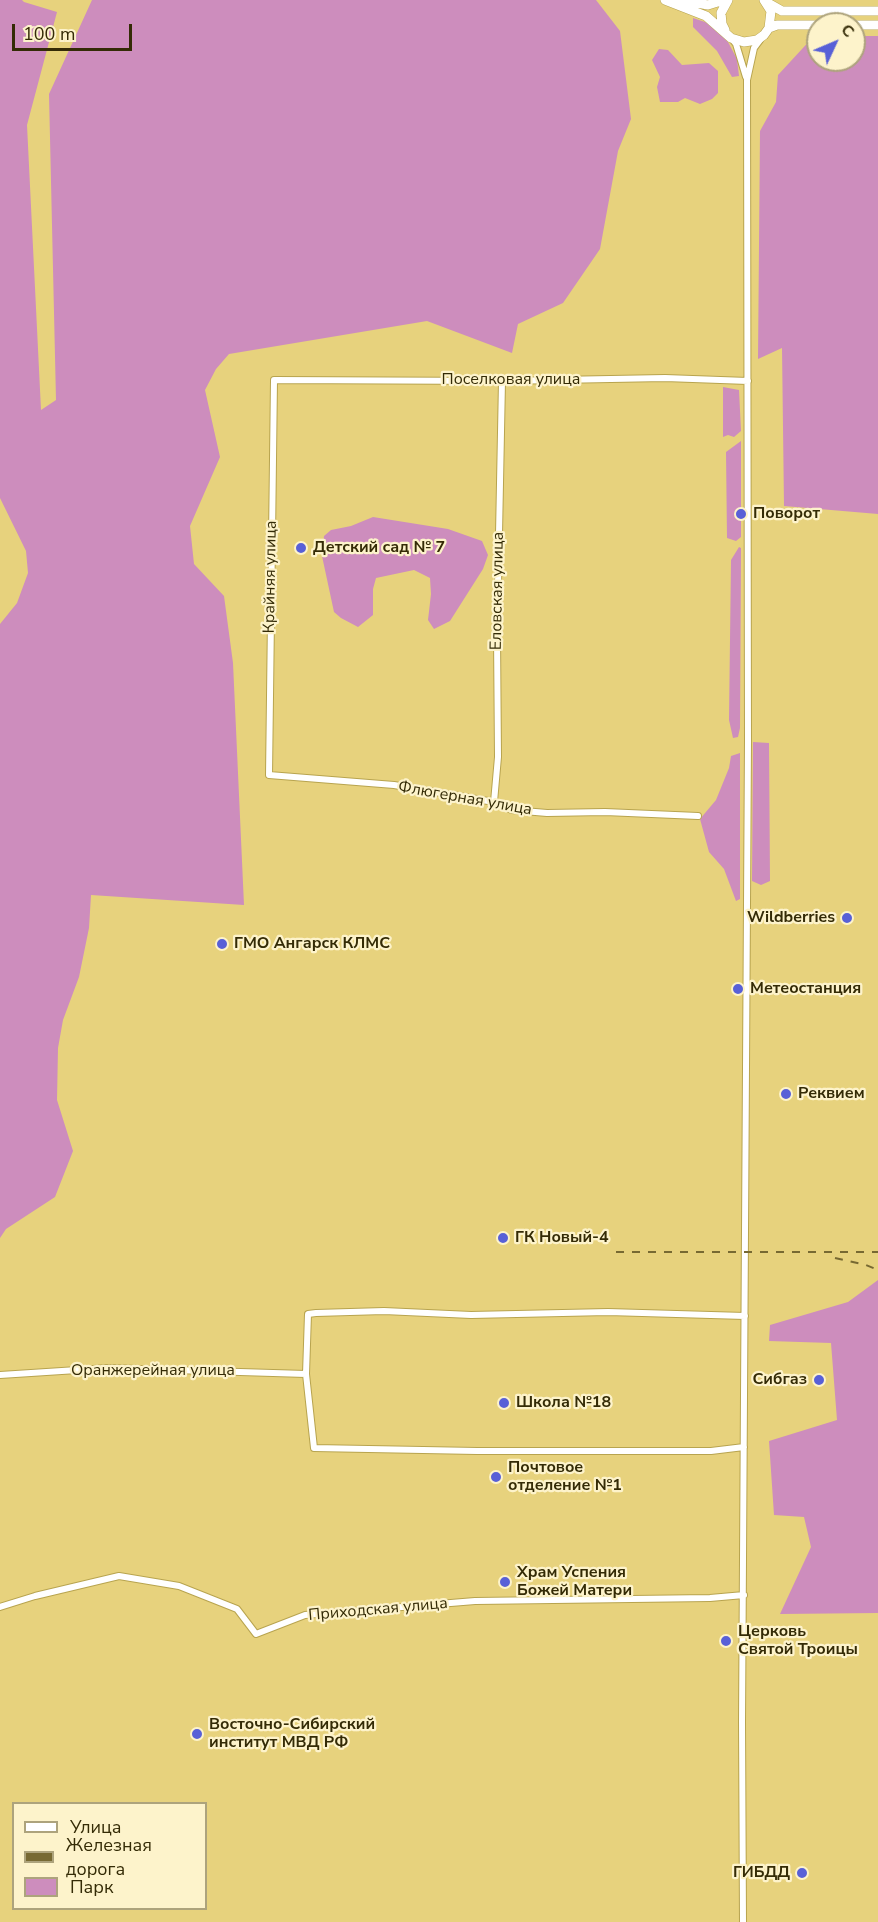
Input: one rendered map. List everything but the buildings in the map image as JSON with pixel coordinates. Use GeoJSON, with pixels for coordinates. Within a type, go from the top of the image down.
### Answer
{"type":"FeatureCollection","features":[{"type":"Feature","properties":{"kind":"main road"},"geometry":{"type":"LineString","coordinates":[[665,0],[706,16],[735,40],[744,42],[757,40],[777,25],[806,25]]}},
{"type":"Feature","properties":{"kind":"main road"},"geometry":{"type":"LineString","coordinates":[[681,0],[708,5],[726,0]]}},
{"type":"Feature","properties":{"kind":"main road"},"geometry":{"type":"LineString","coordinates":[[726,0],[721,17],[723,28],[728,34]]}},
{"type":"Feature","properties":{"kind":"main road"},"geometry":{"type":"LineString","coordinates":[[764,0],[771,15],[767,31]]}},
{"type":"Feature","properties":{"kind":"main road"},"geometry":{"type":"LineString","coordinates":[[764,0],[782,11],[878,11]]}},
{"type":"Feature","properties":{"kind":"street"},"geometry":{"type":"LineString","coordinates":[[743,1922],[747,80],[754,48],[767,31]]}},
{"type":"Feature","properties":{"kind":"street"},"geometry":{"type":"LineString","coordinates":[[728,34],[736,44],[747,80]]}},
{"type":"Feature","properties":{"kind":"street","name":"Поселковая улица"},"geometry":{"type":"LineString","coordinates":[[274,380],[501,381],[665,378],[748,381]]}},
{"type":"Feature","properties":{"kind":"street","name":"Крайняя улица"},"geometry":{"type":"LineString","coordinates":[[269,775],[274,380]]}},
{"type":"Feature","properties":{"kind":"street","name":"Еловская улица"},"geometry":{"type":"LineString","coordinates":[[494,802],[498,757],[497,636],[501,381]]}},
{"type":"Feature","properties":{"kind":"street","name":"Флюгерная улица"},"geometry":{"type":"LineString","coordinates":[[269,775],[394,785],[494,802],[512,810],[547,813],[605,812],[698,816]]}},
{"type":"Feature","properties":{"kind":"street"},"geometry":{"type":"LineString","coordinates":[[744,1447],[711,1451],[314,1448],[306,1374],[308,1314],[384,1311],[471,1315],[608,1311],[745,1316]]}},
{"type":"Feature","properties":{"kind":"street","name":"Оранжерейная улица"},"geometry":{"type":"LineString","coordinates":[[0,1375],[108,1368],[306,1374]]}},
{"type":"Feature","properties":{"kind":"street","name":"Приходская улица"},"geometry":{"type":"LineString","coordinates":[[0,1607],[35,1596],[119,1576],[179,1586],[237,1609],[256,1634],[305,1615],[476,1601],[710,1598],[744,1595]]}},
{"type":"Feature","properties":{"kind":"green space"},"geometry":{"type":"Polygon","coordinates":[[[0,0],[22,0],[57,12],[27,125],[41,410],[56,400],[49,94],[92,0],[596,0],[620,31],[631,119],[618,151],[600,249],[563,303],[518,324],[512,353],[427,321],[229,354],[216,369],[205,390],[220,457],[190,526],[194,564],[224,596],[233,663],[244,905],[91,895],[89,928],[79,977],[63,1020],[58,1048],[57,1100],[73,1151],[55,1197],[6,1229],[0,1238],[0,624],[17,603],[28,573],[26,551],[0,498],[0,0]]]}},
{"type":"Feature","properties":{"kind":"green space"},"geometry":{"type":"Polygon","coordinates":[[[693,18],[717,29],[728,42],[737,59],[739,76],[732,77],[717,51],[693,27],[693,18]]]}},
{"type":"Feature","properties":{"kind":"green space"},"geometry":{"type":"Polygon","coordinates":[[[866,36],[878,36],[878,514],[784,506],[782,348],[758,359],[760,131],[776,102],[778,75],[806,45],[806,72],[866,72],[866,36]]]}},
{"type":"Feature","properties":{"kind":"green space"},"geometry":{"type":"Polygon","coordinates":[[[659,49],[668,50],[682,65],[709,63],[718,71],[718,93],[712,99],[700,104],[685,98],[678,102],[660,102],[657,87],[660,77],[652,60],[659,49]]]}},
{"type":"Feature","properties":{"kind":"green space"},"geometry":{"type":"Polygon","coordinates":[[[723,387],[739,390],[741,431],[734,437],[728,435],[723,437],[723,387]]]}},
{"type":"Feature","properties":{"kind":"green space"},"geometry":{"type":"Polygon","coordinates":[[[741,441],[741,537],[736,541],[727,538],[726,452],[741,441]]]}},
{"type":"Feature","properties":{"kind":"green space"},"geometry":{"type":"Polygon","coordinates":[[[373,517],[448,529],[482,541],[488,555],[483,569],[450,621],[434,629],[428,620],[430,578],[414,570],[376,578],[373,589],[373,615],[358,627],[334,612],[322,556],[324,536],[331,530],[351,526],[373,517]]]}},
{"type":"Feature","properties":{"kind":"green space"},"geometry":{"type":"Polygon","coordinates":[[[739,547],[741,548],[740,728],[738,737],[733,738],[729,720],[731,560],[739,547]]]}},
{"type":"Feature","properties":{"kind":"green space"},"geometry":{"type":"Polygon","coordinates":[[[753,742],[769,743],[770,881],[761,885],[752,881],[753,742]]]}},
{"type":"Feature","properties":{"kind":"green space"},"geometry":{"type":"Polygon","coordinates":[[[740,753],[740,899],[736,901],[724,869],[709,852],[700,819],[716,800],[729,768],[731,756],[740,753]]]}},
{"type":"Feature","properties":{"kind":"green space"},"geometry":{"type":"Polygon","coordinates":[[[878,1280],[878,1613],[780,1614],[811,1547],[804,1517],[774,1515],[769,1441],[837,1420],[831,1343],[769,1341],[770,1325],[848,1302],[878,1280]]]}},
{"type":"Feature","properties":{"kind":"railway"},"geometry":{"type":"LineString","coordinates":[[616,1252],[878,1252]]}},
{"type":"Feature","properties":{"kind":"railway"},"geometry":{"type":"LineString","coordinates":[[835,1258],[878,1270]]}},
{"type":"Feature","properties":{"kind":"place","name":"Поворот"},"geometry":{"type":"Point","coordinates":[741,514]}},
{"type":"Feature","properties":{"kind":"place","name":"Детский сад № 7"},"geometry":{"type":"Point","coordinates":[301,548]}},
{"type":"Feature","properties":{"kind":"place","name":"Wildberries"},"geometry":{"type":"Point","coordinates":[847,918]}},
{"type":"Feature","properties":{"kind":"place","name":"ГМО Ангарск КЛМС"},"geometry":{"type":"Point","coordinates":[222,944]}},
{"type":"Feature","properties":{"kind":"place","name":"Метеостанция"},"geometry":{"type":"Point","coordinates":[738,989]}},
{"type":"Feature","properties":{"kind":"place","name":"Реквием"},"geometry":{"type":"Point","coordinates":[786,1094]}},
{"type":"Feature","properties":{"kind":"place","name":"ГК Новый-4"},"geometry":{"type":"Point","coordinates":[503,1238]}},
{"type":"Feature","properties":{"kind":"place","name":"Сибгаз"},"geometry":{"type":"Point","coordinates":[819,1380]}},
{"type":"Feature","properties":{"kind":"place","name":"Школа №18"},"geometry":{"type":"Point","coordinates":[504,1403]}},
{"type":"Feature","properties":{"kind":"place","name":"Почтовое отделение №1"},"geometry":{"type":"Point","coordinates":[496,1477]}},
{"type":"Feature","properties":{"kind":"place","name":"Храм Успения Божей Матери"},"geometry":{"type":"Point","coordinates":[505,1582]}},
{"type":"Feature","properties":{"kind":"place","name":"Церковь Святой Троицы"},"geometry":{"type":"Point","coordinates":[726,1641]}},
{"type":"Feature","properties":{"kind":"place","name":"Восточно-Сибирский институт МВД РФ"},"geometry":{"type":"Point","coordinates":[197,1734]}},
{"type":"Feature","properties":{"kind":"place","name":"ГИБДД"},"geometry":{"type":"Point","coordinates":[802,1873]}}]}
